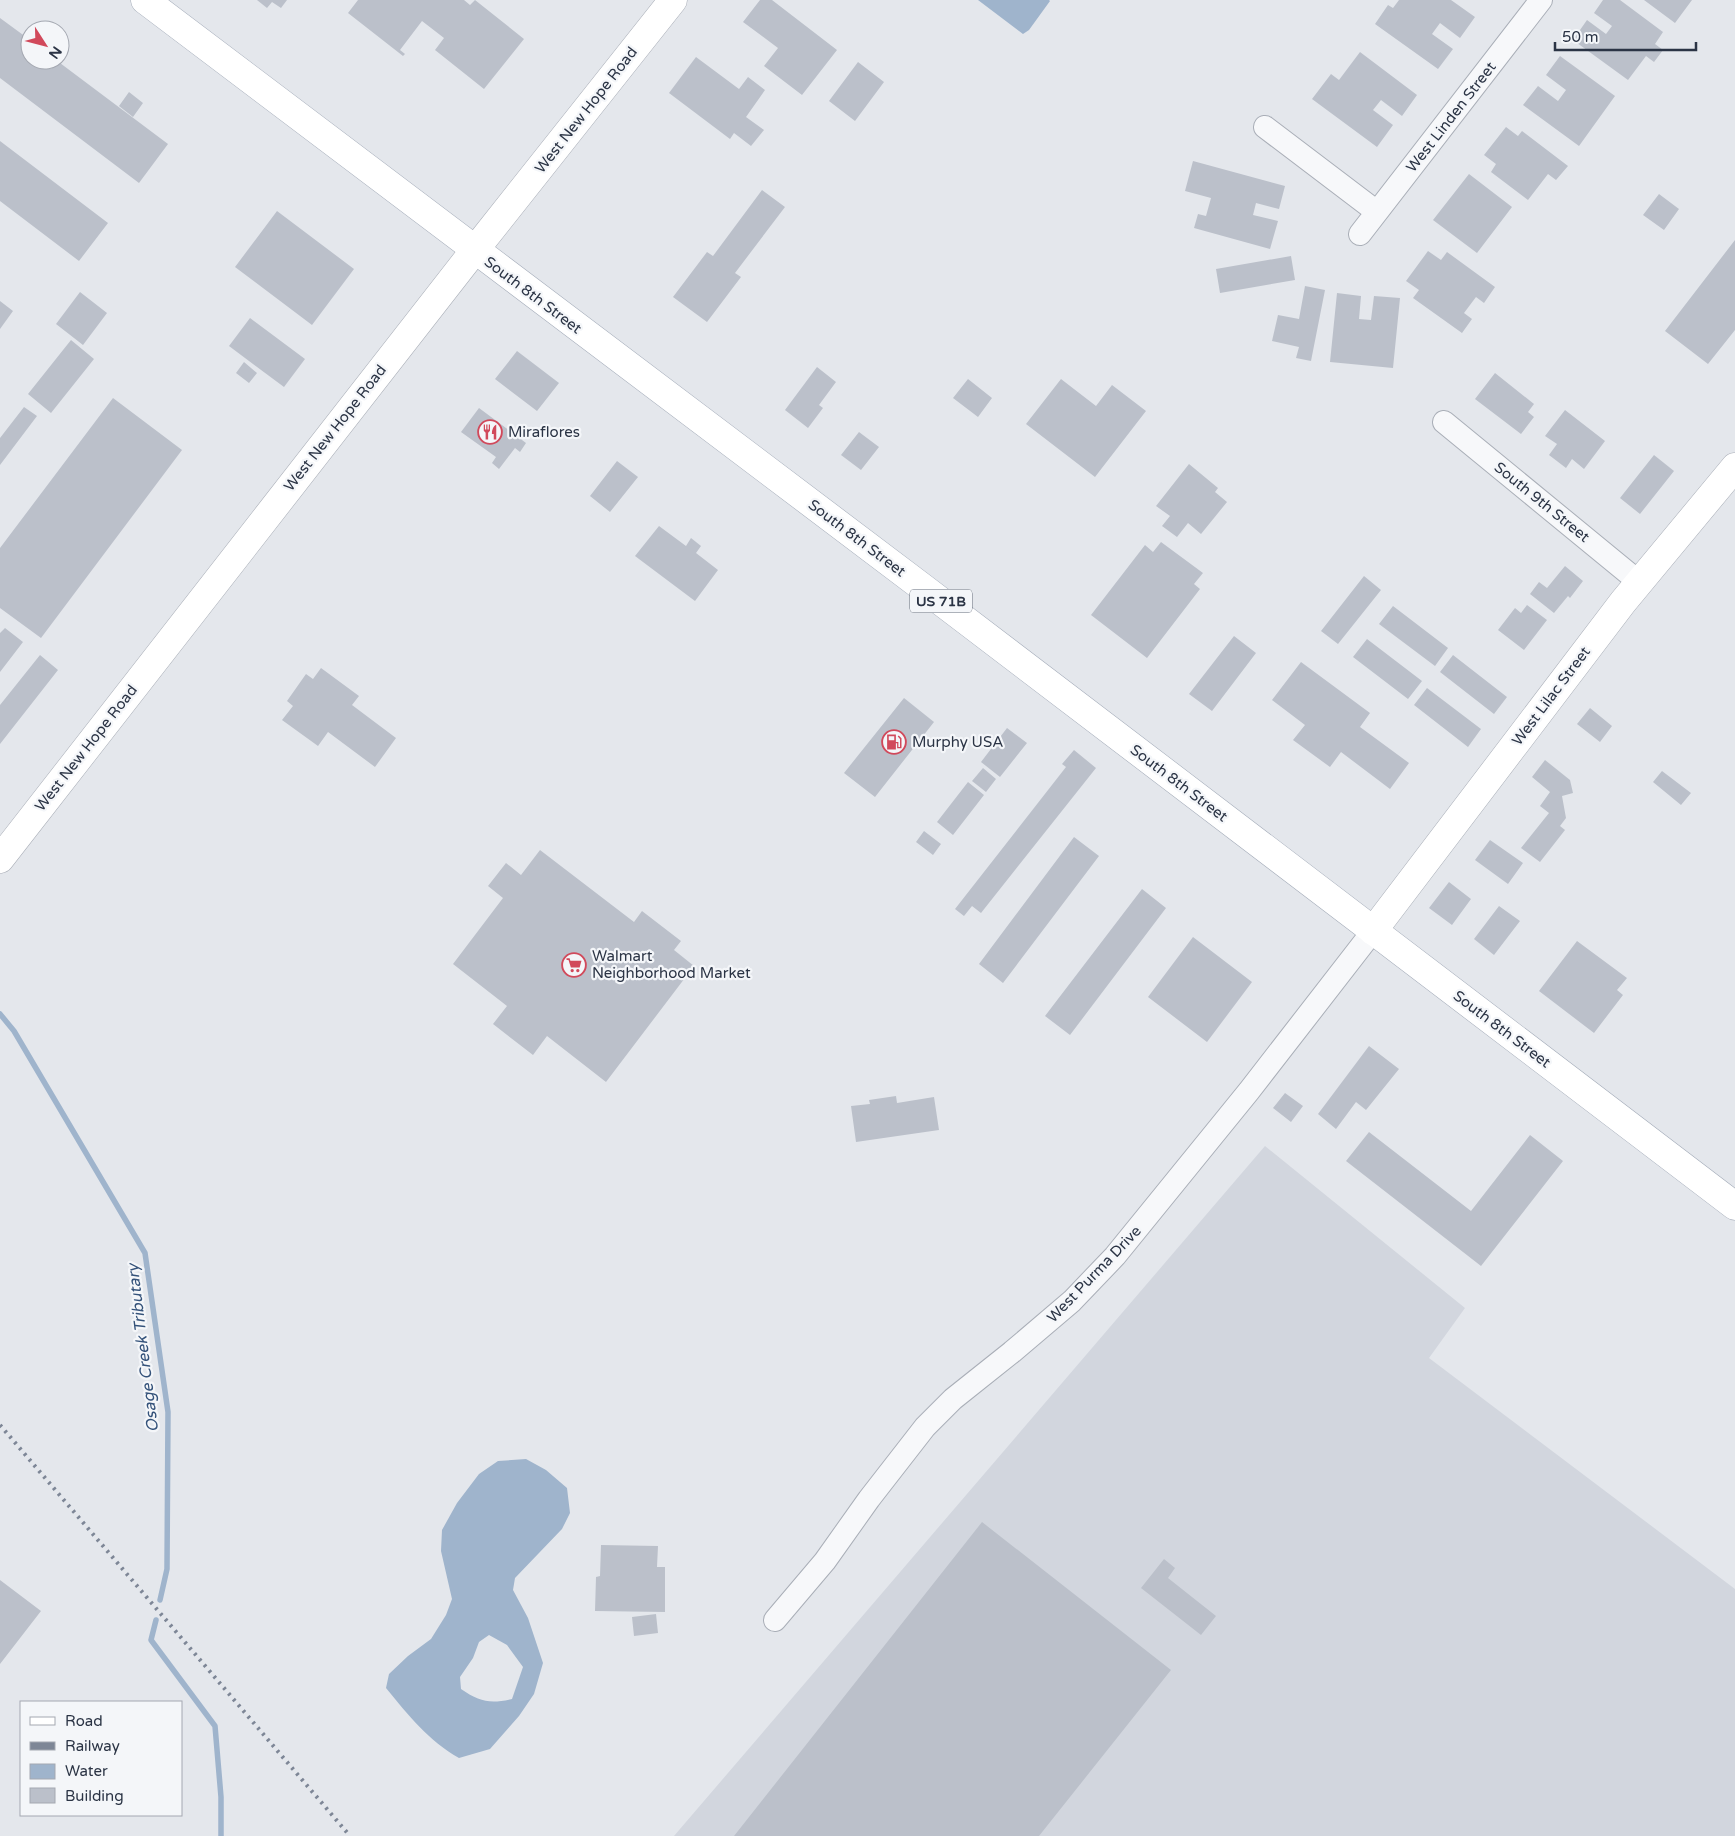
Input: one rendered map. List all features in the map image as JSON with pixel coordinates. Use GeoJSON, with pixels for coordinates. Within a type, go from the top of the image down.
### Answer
{"type":"FeatureCollection","features":[{"type":"Feature","properties":{"kind":"main road","name":"South 8th Street"},"geometry":{"type":"LineString","coordinates":[[145,0],[922,587],[1735,1206]]}},
{"type":"Feature","properties":{"kind":"main road","name":"West New Hope Road"},"geometry":{"type":"LineString","coordinates":[[0,859],[474,250],[674,0]]}},
{"type":"Feature","properties":{"kind":"main road","name":"West Lilac Street"},"geometry":{"type":"LineString","coordinates":[[1373,931],[1639,582],[1730,483]]}},
{"type":"Feature","properties":{"kind":"street","name":"West Linden Street"},"geometry":{"type":"LineString","coordinates":[[1360,234],[1541,0]]}},
{"type":"Feature","properties":{"kind":"street"},"geometry":{"type":"LineString","coordinates":[[1265,127],[1377,212]]}},
{"type":"Feature","properties":{"kind":"street","name":"South 9th Street"},"geometry":{"type":"LineString","coordinates":[[1444,422],[1639,582]]}},
{"type":"Feature","properties":{"kind":"street","name":"West Purma Drive"},"geometry":{"type":"LineString","coordinates":[[775,1620],[825,1561],[869,1499],[925,1427],[953,1399],[1072,1301],[1115,1256],[1237,1106],[1373,931]]}},
{"type":"Feature","properties":{"kind":"shaded area"},"geometry":{"type":"Polygon","coordinates":[[[1265,1146],[1465,1308],[1429,1358],[1735,1589],[1735,1836],[674,1836],[1265,1146]]]}},
{"type":"Feature","properties":{"kind":"water"},"geometry":{"type":"Polygon","coordinates":[[[978,0],[1050,1],[1029,30],[1023,34],[978,0]]]}},
{"type":"Feature","properties":{"kind":"water"},"geometry":{"type":"Polygon","coordinates":[[[526,1459],[546,1470],[567,1488],[570,1513],[562,1529],[515,1578],[513,1590],[528,1618],[543,1663],[534,1694],[519,1716],[490,1749],[459,1758],[429,1736],[386,1688],[389,1674],[408,1656],[431,1639],[446,1615],[452,1599],[441,1551],[442,1530],[457,1503],[479,1474],[498,1461],[526,1459]],[[489,1635],[479,1642],[473,1658],[460,1677],[461,1689],[485,1701],[512,1699],[523,1667],[507,1645],[489,1635]]]}},
{"type":"Feature","properties":{"kind":"building"},"geometry":{"type":"Polygon","coordinates":[[[257,0],[287,0],[281,8],[272,2],[267,8],[257,0]]]}},
{"type":"Feature","properties":{"kind":"building"},"geometry":{"type":"Polygon","coordinates":[[[358,0],[464,0],[470,5],[475,0],[524,39],[484,89],[435,50],[444,38],[422,21],[400,50],[405,54],[403,56],[348,13],[358,0]]]}},
{"type":"Feature","properties":{"kind":"building"},"geometry":{"type":"Polygon","coordinates":[[[760,0],[772,0],[837,50],[802,95],[764,66],[778,48],[743,22],[760,0]]]}},
{"type":"Feature","properties":{"kind":"building"},"geometry":{"type":"Polygon","coordinates":[[[1399,0],[1451,0],[1475,17],[1460,38],[1440,23],[1432,34],[1453,49],[1438,69],[1375,24],[1388,5],[1393,8],[1399,0]]]}},
{"type":"Feature","properties":{"kind":"building"},"geometry":{"type":"Polygon","coordinates":[[[1603,0],[1620,0],[1663,32],[1655,44],[1663,50],[1654,62],[1646,56],[1628,80],[1573,40],[1587,20],[1606,34],[1612,26],[1594,13],[1603,0]]]}},
{"type":"Feature","properties":{"kind":"building"},"geometry":{"type":"Polygon","coordinates":[[[1644,0],[1692,0],[1675,23],[1644,0]]]}},
{"type":"Feature","properties":{"kind":"building"},"geometry":{"type":"Polygon","coordinates":[[[0,18],[20,33],[20,70],[69,70],[168,144],[139,183],[0,78],[0,18]]]}},
{"type":"Feature","properties":{"kind":"building"},"geometry":{"type":"Polygon","coordinates":[[[1360,52],[1417,95],[1402,116],[1381,100],[1373,110],[1393,125],[1377,147],[1312,99],[1331,74],[1339,80],[1360,52]]]}},
{"type":"Feature","properties":{"kind":"building"},"geometry":{"type":"Polygon","coordinates":[[[1560,56],[1615,96],[1579,146],[1523,105],[1538,86],[1558,101],[1566,90],[1546,75],[1560,56]]]}},
{"type":"Feature","properties":{"kind":"building"},"geometry":{"type":"Polygon","coordinates":[[[696,57],[739,89],[748,77],[765,90],[746,117],[764,130],[751,146],[734,133],[730,139],[669,93],[696,57]]]}},
{"type":"Feature","properties":{"kind":"building"},"geometry":{"type":"Polygon","coordinates":[[[858,62],[884,82],[855,121],[829,101],[858,62]]]}},
{"type":"Feature","properties":{"kind":"building"},"geometry":{"type":"Polygon","coordinates":[[[129,92],[143,103],[133,117],[119,106],[129,92]]]}},
{"type":"Feature","properties":{"kind":"building"},"geometry":{"type":"Polygon","coordinates":[[[1506,127],[1518,136],[1522,131],[1568,166],[1556,180],[1548,174],[1528,200],[1491,172],[1496,164],[1484,155],[1506,127]]]}},
{"type":"Feature","properties":{"kind":"building"},"geometry":{"type":"Polygon","coordinates":[[[0,141],[108,223],[79,261],[0,201],[0,141]]]}},
{"type":"Feature","properties":{"kind":"building"},"geometry":{"type":"Polygon","coordinates":[[[1193,161],[1285,186],[1279,209],[1256,203],[1253,215],[1278,221],[1270,249],[1194,228],[1198,214],[1206,216],[1211,198],[1185,191],[1193,161]]]}},
{"type":"Feature","properties":{"kind":"building"},"geometry":{"type":"Polygon","coordinates":[[[1469,174],[1512,207],[1477,253],[1433,220],[1469,174]]]}},
{"type":"Feature","properties":{"kind":"building"},"geometry":{"type":"Polygon","coordinates":[[[762,190],[785,207],[735,273],[741,277],[707,322],[673,297],[707,252],[713,256],[762,190]]]}},
{"type":"Feature","properties":{"kind":"building"},"geometry":{"type":"Polygon","coordinates":[[[1659,194],[1679,209],[1664,230],[1643,215],[1659,194]]]}},
{"type":"Feature","properties":{"kind":"building"},"geometry":{"type":"Polygon","coordinates":[[[277,211],[354,269],[312,325],[235,267],[277,211]]]}},
{"type":"Feature","properties":{"kind":"building"},"geometry":{"type":"Polygon","coordinates":[[[1735,240],[1735,330],[1708,364],[1665,331],[1735,240]]]}},
{"type":"Feature","properties":{"kind":"building"},"geometry":{"type":"Polygon","coordinates":[[[1428,251],[1441,260],[1447,252],[1495,287],[1484,303],[1476,297],[1464,313],[1472,319],[1462,333],[1413,298],[1419,290],[1406,281],[1428,251]]]}},
{"type":"Feature","properties":{"kind":"building"},"geometry":{"type":"Polygon","coordinates":[[[1291,256],[1295,280],[1220,293],[1216,269],[1291,256]]]}},
{"type":"Feature","properties":{"kind":"building"},"geometry":{"type":"Polygon","coordinates":[[[1305,286],[1325,290],[1311,361],[1296,358],[1299,347],[1272,341],[1278,315],[1299,319],[1305,286]]]}},
{"type":"Feature","properties":{"kind":"building"},"geometry":{"type":"Polygon","coordinates":[[[80,292],[107,313],[83,345],[56,324],[80,292]]]}},
{"type":"Feature","properties":{"kind":"building"},"geometry":{"type":"Polygon","coordinates":[[[1337,293],[1361,296],[1359,319],[1371,320],[1374,296],[1400,298],[1393,368],[1330,362],[1337,293]]]}},
{"type":"Feature","properties":{"kind":"building"},"geometry":{"type":"Polygon","coordinates":[[[0,301],[13,311],[0,329],[0,301]]]}},
{"type":"Feature","properties":{"kind":"building"},"geometry":{"type":"Polygon","coordinates":[[[250,318],[305,359],[284,387],[229,346],[250,318]]]}},
{"type":"Feature","properties":{"kind":"building"},"geometry":{"type":"Polygon","coordinates":[[[71,340],[94,359],[51,413],[28,394],[71,340]]]}},
{"type":"Feature","properties":{"kind":"building"},"geometry":{"type":"Polygon","coordinates":[[[517,351],[559,383],[537,411],[495,379],[517,351]]]}},
{"type":"Feature","properties":{"kind":"building"},"geometry":{"type":"Polygon","coordinates":[[[244,362],[257,373],[249,383],[236,373],[244,362]]]}},
{"type":"Feature","properties":{"kind":"building"},"geometry":{"type":"Polygon","coordinates":[[[817,367],[836,382],[819,405],[823,408],[808,428],[785,410],[817,367]]]}},
{"type":"Feature","properties":{"kind":"building"},"geometry":{"type":"Polygon","coordinates":[[[1495,373],[1534,404],[1528,412],[1534,417],[1521,434],[1475,399],[1495,373]]]}},
{"type":"Feature","properties":{"kind":"building"},"geometry":{"type":"Polygon","coordinates":[[[968,379],[992,398],[978,417],[953,398],[968,379]]]}},
{"type":"Feature","properties":{"kind":"building"},"geometry":{"type":"Polygon","coordinates":[[[1061,379],[1096,406],[1112,385],[1146,411],[1095,477],[1026,424],[1061,379]]]}},
{"type":"Feature","properties":{"kind":"building"},"geometry":{"type":"Polygon","coordinates":[[[113,398],[182,450],[41,638],[0,608],[0,548],[113,398]]]}},
{"type":"Feature","properties":{"kind":"building"},"geometry":{"type":"Polygon","coordinates":[[[24,407],[37,416],[0,465],[0,438],[24,407]]]}},
{"type":"Feature","properties":{"kind":"building"},"geometry":{"type":"Polygon","coordinates":[[[479,408],[526,443],[520,452],[515,448],[499,469],[492,463],[496,457],[461,432],[479,408]]]}},
{"type":"Feature","properties":{"kind":"building"},"geometry":{"type":"Polygon","coordinates":[[[1565,410],[1605,441],[1584,469],[1572,459],[1566,468],[1549,455],[1557,444],[1545,436],[1565,410]]]}},
{"type":"Feature","properties":{"kind":"building"},"geometry":{"type":"Polygon","coordinates":[[[859,432],[879,447],[861,470],[841,455],[859,432]]]}},
{"type":"Feature","properties":{"kind":"building"},"geometry":{"type":"Polygon","coordinates":[[[1654,455],[1674,471],[1640,514],[1620,498],[1654,455]]]}},
{"type":"Feature","properties":{"kind":"building"},"geometry":{"type":"Polygon","coordinates":[[[617,461],[638,477],[610,512],[590,496],[617,461]]]}},
{"type":"Feature","properties":{"kind":"building"},"geometry":{"type":"Polygon","coordinates":[[[1189,464],[1218,488],[1215,492],[1227,502],[1201,534],[1188,523],[1177,537],[1162,526],[1170,516],[1156,506],[1189,464]]]}},
{"type":"Feature","properties":{"kind":"building"},"geometry":{"type":"Polygon","coordinates":[[[659,526],[686,546],[691,538],[701,546],[696,553],[718,570],[695,601],[635,556],[659,526]]]}},
{"type":"Feature","properties":{"kind":"building"},"geometry":{"type":"Polygon","coordinates":[[[1161,542],[1203,573],[1194,584],[1200,589],[1147,658],[1091,615],[1145,545],[1153,552],[1161,542]]]}},
{"type":"Feature","properties":{"kind":"building"},"geometry":{"type":"Polygon","coordinates":[[[1565,566],[1583,581],[1570,598],[1568,596],[1554,613],[1530,594],[1539,582],[1547,588],[1565,566]]]}},
{"type":"Feature","properties":{"kind":"building"},"geometry":{"type":"Polygon","coordinates":[[[1364,576],[1381,590],[1338,644],[1321,631],[1364,576]]]}},
{"type":"Feature","properties":{"kind":"building"},"geometry":{"type":"Polygon","coordinates":[[[1527,605],[1547,620],[1524,650],[1498,630],[1515,608],[1521,613],[1527,605]]]}},
{"type":"Feature","properties":{"kind":"building"},"geometry":{"type":"Polygon","coordinates":[[[1393,606],[1448,648],[1435,666],[1379,624],[1393,606]]]}},
{"type":"Feature","properties":{"kind":"building"},"geometry":{"type":"Polygon","coordinates":[[[5,628],[23,642],[0,672],[0,633],[5,628]]]}},
{"type":"Feature","properties":{"kind":"building"},"geometry":{"type":"Polygon","coordinates":[[[1234,636],[1256,653],[1212,711],[1189,694],[1234,636]]]}},
{"type":"Feature","properties":{"kind":"building"},"geometry":{"type":"Polygon","coordinates":[[[1367,639],[1422,681],[1408,699],[1353,657],[1367,639]]]}},
{"type":"Feature","properties":{"kind":"building"},"geometry":{"type":"Polygon","coordinates":[[[40,655],[58,670],[0,744],[0,705],[40,655]]]}},
{"type":"Feature","properties":{"kind":"building"},"geometry":{"type":"Polygon","coordinates":[[[1453,655],[1507,697],[1494,714],[1440,672],[1453,655]]]}},
{"type":"Feature","properties":{"kind":"building"},"geometry":{"type":"Polygon","coordinates":[[[1301,662],[1370,713],[1360,727],[1409,763],[1390,789],[1341,752],[1330,767],[1293,740],[1305,725],[1272,700],[1301,662]]]}},
{"type":"Feature","properties":{"kind":"building"},"geometry":{"type":"Polygon","coordinates":[[[321,668],[359,696],[352,705],[396,738],[375,767],[328,732],[318,746],[282,720],[293,706],[287,701],[306,674],[313,679],[321,668]]]}},
{"type":"Feature","properties":{"kind":"building"},"geometry":{"type":"Polygon","coordinates":[[[1427,688],[1481,729],[1468,747],[1414,705],[1427,688]]]}},
{"type":"Feature","properties":{"kind":"building"},"geometry":{"type":"Polygon","coordinates":[[[904,698],[934,722],[875,797],[844,773],[904,698]]]}},
{"type":"Feature","properties":{"kind":"building"},"geometry":{"type":"Polygon","coordinates":[[[1590,708],[1612,726],[1600,742],[1577,724],[1590,708]]]}},
{"type":"Feature","properties":{"kind":"building"},"geometry":{"type":"Polygon","coordinates":[[[1007,728],[1027,743],[1000,777],[981,762],[1007,728]]]}},
{"type":"Feature","properties":{"kind":"building"},"geometry":{"type":"Polygon","coordinates":[[[1074,750],[1096,768],[981,913],[972,906],[964,916],[955,909],[1066,767],[1062,764],[1074,750]]]}},
{"type":"Feature","properties":{"kind":"building"},"geometry":{"type":"Polygon","coordinates":[[[1545,760],[1570,780],[1573,793],[1562,796],[1566,818],[1560,826],[1565,830],[1540,862],[1521,848],[1549,813],[1540,806],[1550,792],[1532,777],[1545,760]]]}},
{"type":"Feature","properties":{"kind":"building"},"geometry":{"type":"Polygon","coordinates":[[[983,768],[996,779],[986,792],[972,781],[983,768]]]}},
{"type":"Feature","properties":{"kind":"building"},"geometry":{"type":"Polygon","coordinates":[[[1662,771],[1691,793],[1681,805],[1653,782],[1662,771]]]}},
{"type":"Feature","properties":{"kind":"building"},"geometry":{"type":"Polygon","coordinates":[[[968,782],[984,795],[953,835],[937,822],[968,782]]]}},
{"type":"Feature","properties":{"kind":"building"},"geometry":{"type":"Polygon","coordinates":[[[924,831],[941,844],[933,855],[916,842],[924,831]]]}},
{"type":"Feature","properties":{"kind":"building"},"geometry":{"type":"Polygon","coordinates":[[[1074,837],[1099,856],[1003,983],[979,964],[1074,837]]]}},
{"type":"Feature","properties":{"kind":"building"},"geometry":{"type":"Polygon","coordinates":[[[1490,840],[1523,863],[1508,884],[1475,860],[1490,840]]]}},
{"type":"Feature","properties":{"kind":"building","name":"Walmart Neighborhood Market"},"geometry":{"type":"Polygon","coordinates":[[[540,850],[634,922],[642,911],[681,941],[674,950],[694,966],[606,1082],[547,1036],[533,1055],[493,1024],[507,1006],[453,964],[503,898],[488,886],[506,863],[521,875],[540,850]]]}},
{"type":"Feature","properties":{"kind":"building"},"geometry":{"type":"Polygon","coordinates":[[[1449,882],[1471,899],[1452,925],[1429,908],[1449,882]]]}},
{"type":"Feature","properties":{"kind":"building"},"geometry":{"type":"Polygon","coordinates":[[[1142,889],[1166,908],[1070,1035],[1045,1016],[1142,889]]]}},
{"type":"Feature","properties":{"kind":"building"},"geometry":{"type":"Polygon","coordinates":[[[1499,906],[1520,921],[1494,955],[1474,939],[1499,906]]]}},
{"type":"Feature","properties":{"kind":"building"},"geometry":{"type":"Polygon","coordinates":[[[1193,937],[1252,982],[1207,1042],[1148,997],[1193,937]]]}},
{"type":"Feature","properties":{"kind":"building"},"geometry":{"type":"Polygon","coordinates":[[[1577,941],[1627,978],[1617,990],[1623,995],[1594,1033],[1539,991],[1577,941]]]}},
{"type":"Feature","properties":{"kind":"building"},"geometry":{"type":"Polygon","coordinates":[[[1369,1046],[1399,1069],[1366,1110],[1356,1102],[1336,1129],[1318,1114],[1369,1046]]]}},
{"type":"Feature","properties":{"kind":"building"},"geometry":{"type":"Polygon","coordinates":[[[1285,1093],[1303,1106],[1291,1122],[1273,1108],[1285,1093]]]}},
{"type":"Feature","properties":{"kind":"building"},"geometry":{"type":"Polygon","coordinates":[[[896,1096],[897,1103],[934,1097],[939,1130],[856,1142],[851,1106],[870,1104],[869,1100],[896,1096]]]}},
{"type":"Feature","properties":{"kind":"building"},"geometry":{"type":"Polygon","coordinates":[[[1369,1132],[1471,1211],[1530,1135],[1563,1161],[1481,1266],[1346,1161],[1369,1132]]]}},
{"type":"Feature","properties":{"kind":"building"},"geometry":{"type":"Polygon","coordinates":[[[982,1522],[1171,1670],[1039,1836],[734,1836],[982,1522]]]}},
{"type":"Feature","properties":{"kind":"building"},"geometry":{"type":"Polygon","coordinates":[[[601,1545],[658,1546],[657,1567],[665,1567],[665,1612],[595,1611],[596,1577],[600,1576],[601,1545]]]}},
{"type":"Feature","properties":{"kind":"building"},"geometry":{"type":"Polygon","coordinates":[[[1164,1559],[1175,1568],[1168,1578],[1216,1616],[1201,1635],[1141,1588],[1164,1559]]]}},
{"type":"Feature","properties":{"kind":"building"},"geometry":{"type":"Polygon","coordinates":[[[0,1580],[41,1611],[0,1664],[0,1580]]]}},
{"type":"Feature","properties":{"kind":"building"},"geometry":{"type":"Polygon","coordinates":[[[656,1614],[658,1633],[634,1636],[632,1617],[656,1614]]]}},
{"type":"Feature","properties":{"kind":"waterway","name":"Osage Creek Tributary"},"geometry":{"type":"LineString","coordinates":[[0,1014],[14,1031],[145,1253],[168,1412],[167,1569],[160,1600]]}},
{"type":"Feature","properties":{"kind":"waterway","name":"Osage Creek Tributary"},"geometry":{"type":"LineString","coordinates":[[156,1620],[151,1640],[215,1726],[221,1797],[221,1836]]}},
{"type":"Feature","properties":{"kind":"railway"},"geometry":{"type":"LineString","coordinates":[[0,1425],[350,1836]]}},
{"type":"Feature","properties":{"kind":"place","name":"Miraflores"},"geometry":{"type":"Point","coordinates":[490,432]}},
{"type":"Feature","properties":{"kind":"place","name":"Murphy USA"},"geometry":{"type":"Point","coordinates":[894,742]}},
{"type":"Feature","properties":{"kind":"place","name":"Walmart Neighborhood Market"},"geometry":{"type":"Point","coordinates":[574,965]}}]}
